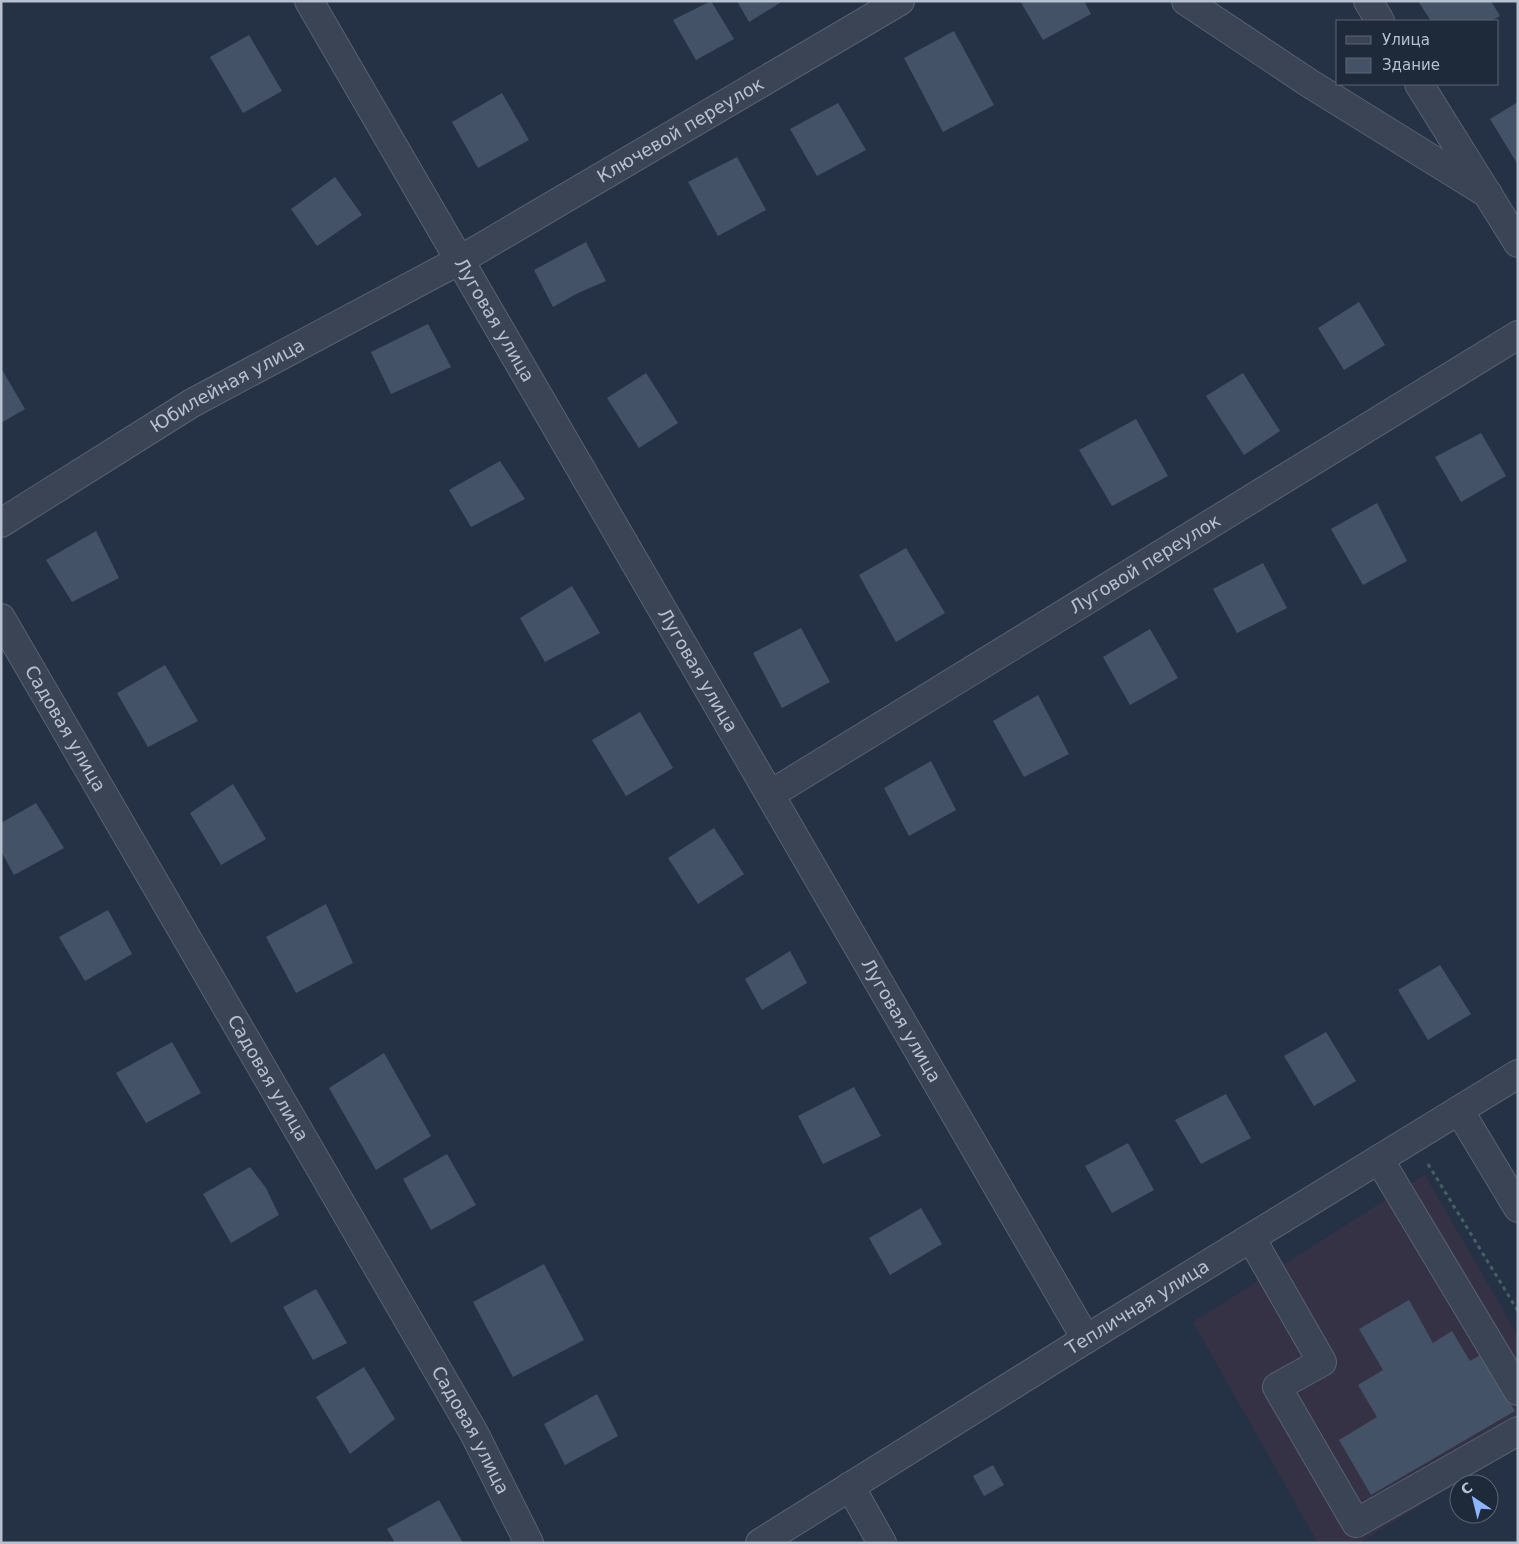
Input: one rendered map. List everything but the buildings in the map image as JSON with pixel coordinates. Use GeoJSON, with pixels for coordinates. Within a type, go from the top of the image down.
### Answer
{"type":"FeatureCollection","features":[{"type":"Feature","properties":{"kind":"street","name":"Луговая улица"},"geometry":{"type":"LineString","coordinates":[[309,1],[1086,1338]]}},
{"type":"Feature","properties":{"kind":"street","name":"Ключевой переулок"},"geometry":{"type":"LineString","coordinates":[[460,260],[900,1]]}},
{"type":"Feature","properties":{"kind":"street"},"geometry":{"type":"LineString","coordinates":[[1186,1],[1309,83],[1488,194]]}},
{"type":"Feature","properties":{"kind":"street"},"geometry":{"type":"LineString","coordinates":[[1368,1],[1379,20]]}},
{"type":"Feature","properties":{"kind":"street"},"geometry":{"type":"LineString","coordinates":[[1420,85],[1518,243]]}},
{"type":"Feature","properties":{"kind":"street","name":"Юбилейная улица"},"geometry":{"type":"LineString","coordinates":[[1,523],[192,403],[460,260]]}},
{"type":"Feature","properties":{"kind":"street","name":"Луговой переулок"},"geometry":{"type":"LineString","coordinates":[[771,794],[1518,335]]}},
{"type":"Feature","properties":{"kind":"street","name":"Садовая улица"},"geometry":{"type":"LineString","coordinates":[[1,618],[474,1434],[530,1543]]}},
{"type":"Feature","properties":{"kind":"street","name":"Тепличная улица"},"geometry":{"type":"LineString","coordinates":[[760,1543],[1086,1338],[1518,1074]]}},
{"type":"Feature","properties":{"kind":"street"},"geometry":{"type":"LineString","coordinates":[[1459,1110],[1518,1208]]}},
{"type":"Feature","properties":{"kind":"street"},"geometry":{"type":"LineString","coordinates":[[1379,1159],[1518,1391]]}},
{"type":"Feature","properties":{"kind":"street"},"geometry":{"type":"LineString","coordinates":[[1251,1238],[1322,1362],[1277,1387],[1356,1523],[1518,1431]]}},
{"type":"Feature","properties":{"kind":"street"},"geometry":{"type":"LineString","coordinates":[[850,1486],[882,1543]]}},
{"type":"Feature","properties":{"kind":"shaded area"},"geometry":{"type":"Polygon","coordinates":[[[1425,1175],[1518,1336],[1518,1445],[1471,1474],[1449,1474],[1449,1488],[1359,1543],[1318,1543],[1193,1322],[1425,1175]]]}}]}
